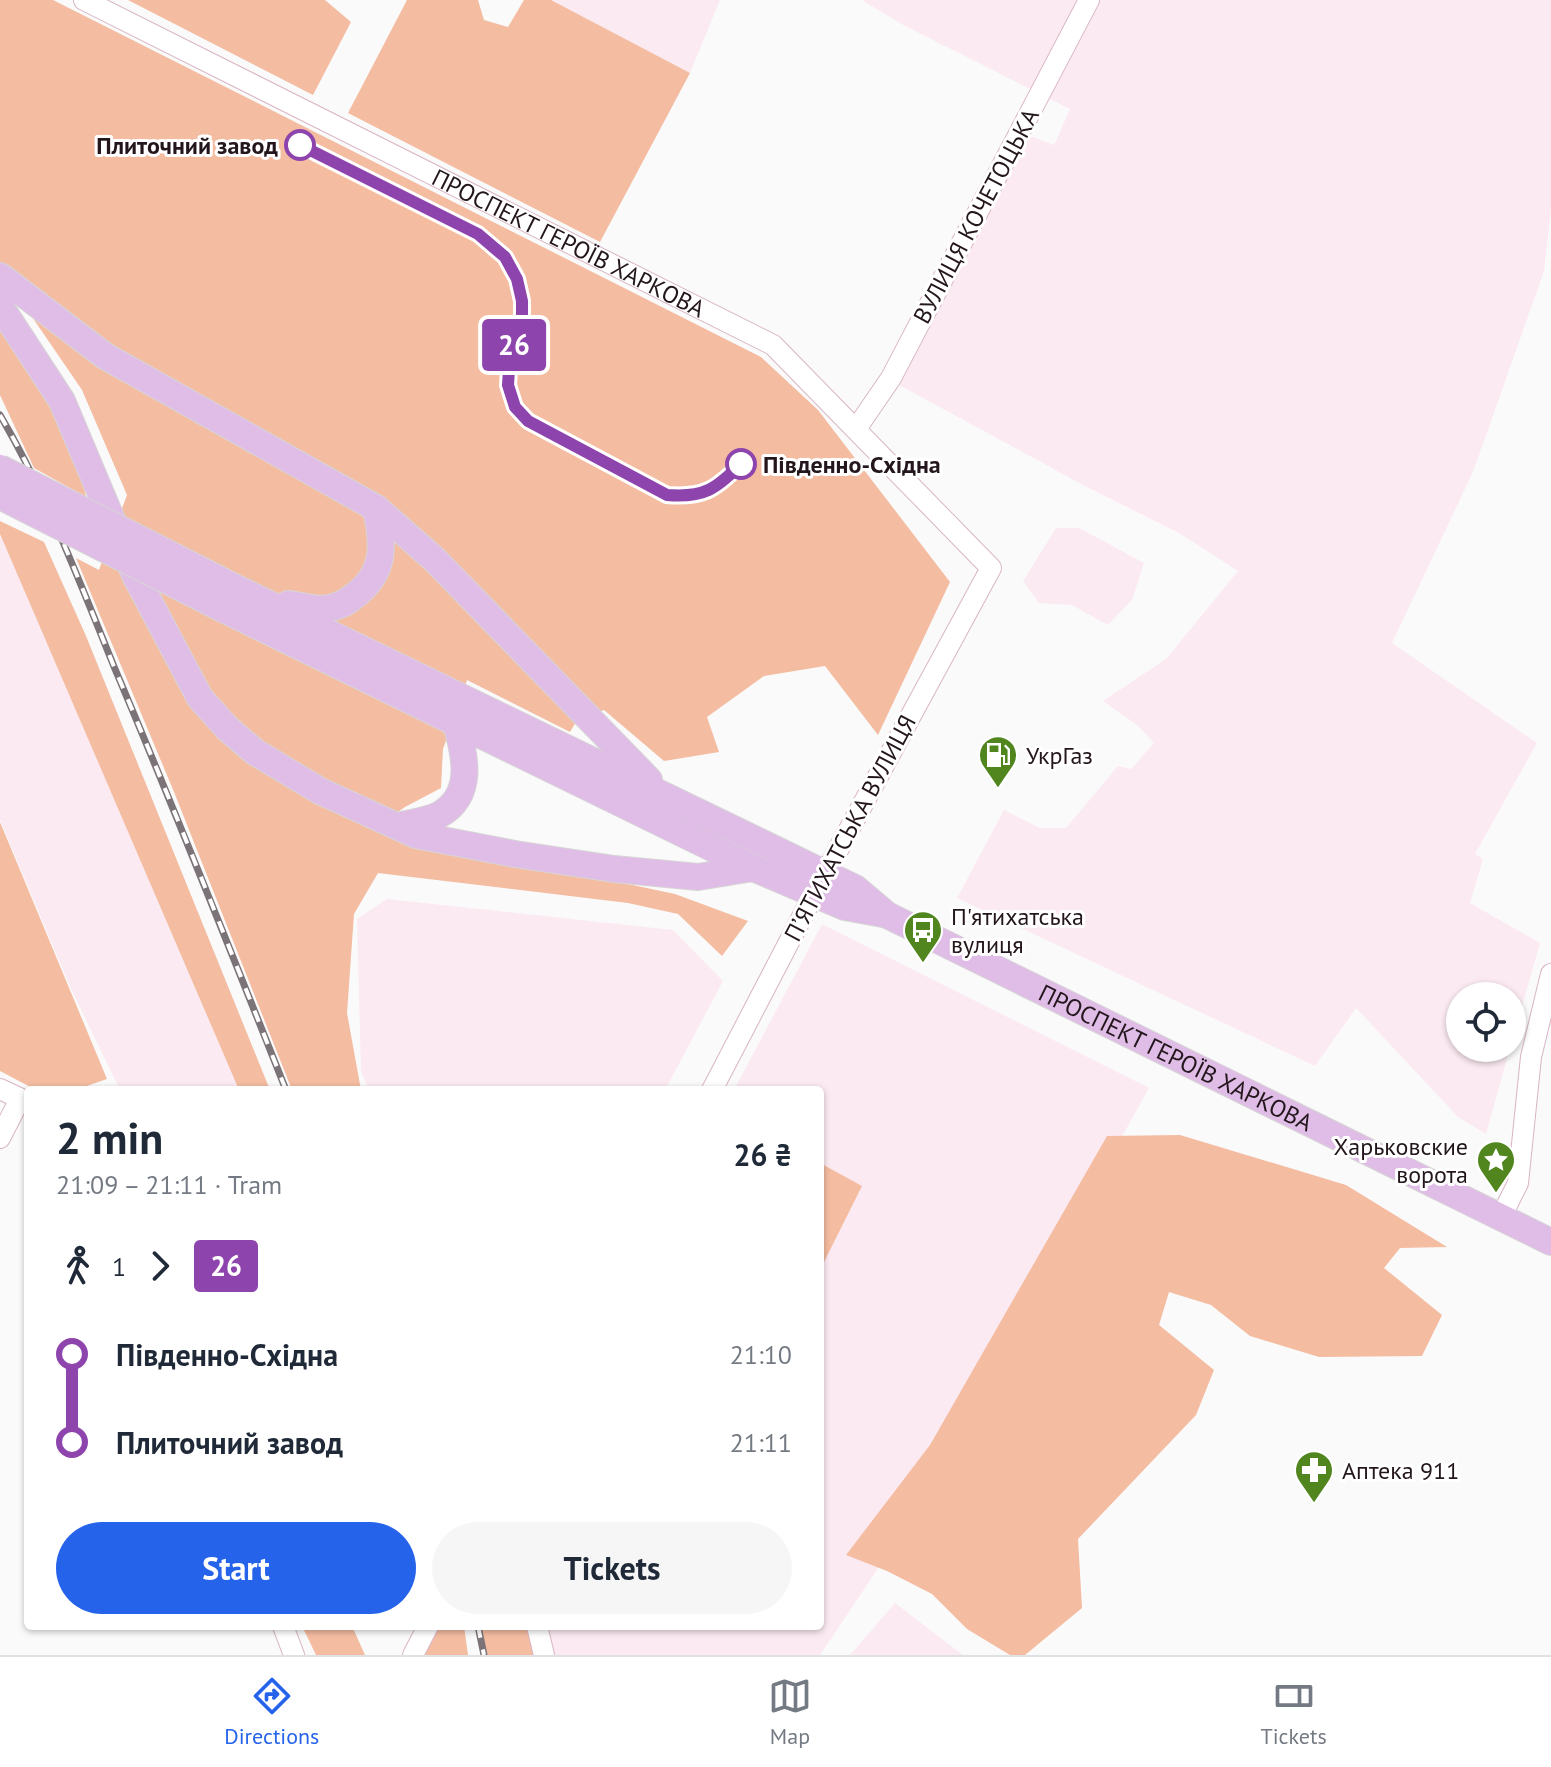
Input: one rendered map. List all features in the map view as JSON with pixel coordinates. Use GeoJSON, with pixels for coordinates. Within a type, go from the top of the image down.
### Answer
{"type":"FeatureCollection","features":[{"type":"Feature","properties":{"kind":"main road"},"geometry":{"type":"LineString","coordinates":[[0,276],[105,356],[376,508],[434,559],[660,791]]}},
{"type":"Feature","properties":{"kind":"main road"},"geometry":{"type":"LineString","coordinates":[[0,306],[62,401],[136,577],[200,698],[227,728],[255,752],[320,791],[416,835],[614,869],[698,877],[753,868]]}},
{"type":"Feature","properties":{"kind":"main road"},"geometry":{"type":"LineString","coordinates":[[0,468],[229,598]]}},
{"type":"Feature","properties":{"kind":"main road"},"geometry":{"type":"LineString","coordinates":[[0,496],[229,598]]}},
{"type":"Feature","properties":{"kind":"main road"},"geometry":{"type":"LineString","coordinates":[[258,599],[320,609],[336,607],[369,585],[380,556],[381,532],[376,508]]}},
{"type":"Feature","properties":{"kind":"main road","name":"ПРОСПЕКТ ГЕРОЇВ ХАРКОВА"},"geometry":{"type":"LineString","coordinates":[[229,598],[258,599],[660,791],[820,884]]}},
{"type":"Feature","properties":{"kind":"main road","name":"ПРОСПЕКТ ГЕРОЇВ ХАРКОВА"},"geometry":{"type":"LineString","coordinates":[[229,598],[456,723],[753,868],[820,884],[855,888],[887,915],[1551,1242]]}},
{"type":"Feature","properties":{"kind":"main road"},"geometry":{"type":"LineString","coordinates":[[396,826],[438,816],[458,796],[466,773],[456,723]]}},
{"type":"Feature","properties":{"kind":"street","name":"ПРОСПЕКТ ГЕРОЇВ ХАРКОВА"},"geometry":{"type":"LineString","coordinates":[[84,0],[773,345],[991,568]]}},
{"type":"Feature","properties":{"kind":"street","name":"ВУЛИЦЯ КОЧЕТОЦЬКА"},"geometry":{"type":"LineString","coordinates":[[856,429],[891,378],[1089,0]]}},
{"type":"Feature","properties":{"kind":"street","name":"П’ЯТИХАТСЬКА ВУЛИЦЯ"},"geometry":{"type":"LineString","coordinates":[[714,1086],[991,568]]}},
{"type":"Feature","properties":{"kind":"street"},"geometry":{"type":"LineString","coordinates":[[1501,1217],[1518,1183],[1531,1057],[1551,974]]}},
{"type":"Feature","properties":{"kind":"street"},"geometry":{"type":"LineString","coordinates":[[0,1089],[24,1100],[0,1138]]}},
{"type":"Feature","properties":{"kind":"street"},"geometry":{"type":"LineString","coordinates":[[285,1630],[294,1655]]}},
{"type":"Feature","properties":{"kind":"street"},"geometry":{"type":"LineString","coordinates":[[413,1655],[426,1630]]}},
{"type":"Feature","properties":{"kind":"street"},"geometry":{"type":"LineString","coordinates":[[538,1630],[544,1655]]}},
{"type":"Feature","properties":{"kind":"shaded area"},"geometry":{"type":"Polygon","coordinates":[[[0,0],[53,0],[761,357],[818,410],[950,582],[878,735],[825,666],[764,676],[707,717],[719,752],[664,761],[604,710],[576,722],[570,732],[467,680],[458,706],[777,863],[774,868],[456,712],[443,749],[441,788],[405,807],[372,830],[675,894],[748,921],[722,956],[678,914],[628,903],[378,873],[354,914],[347,1013],[360,1086],[290,1086],[174,792],[76,558],[99,570],[127,495],[82,390],[0,270],[0,0]]]}},
{"type":"Feature","properties":{"kind":"shaded area"},"geometry":{"type":"Polygon","coordinates":[[[128,0],[325,0],[351,22],[313,95],[128,0]]]}},
{"type":"Feature","properties":{"kind":"shaded area"},"geometry":{"type":"Polygon","coordinates":[[[407,0],[478,0],[484,20],[508,27],[524,0],[551,0],[690,73],[600,242],[348,113],[407,0]]]}},
{"type":"Feature","properties":{"kind":"shaded area"},"geometry":{"type":"Polygon","coordinates":[[[551,0],[720,0],[690,73],[551,0]]]}},
{"type":"Feature","properties":{"kind":"shaded area"},"geometry":{"type":"Polygon","coordinates":[[[862,0],[1551,0],[1551,210],[1544,271],[1473,472],[1392,643],[1537,743],[1475,854],[1483,859],[1470,903],[1540,943],[1526,992],[1526,982],[1446,982],[1446,1062],[1506,1062],[1486,1134],[1458,1117],[1356,1008],[1315,1066],[957,898],[1004,810],[1040,828],[1066,828],[1118,766],[1131,769],[1154,743],[1137,725],[1103,701],[1166,659],[1238,571],[1179,533],[899,385],[1025,134],[1054,145],[1070,109],[905,26],[862,0]]]}},
{"type":"Feature","properties":{"kind":"shaded area"},"geometry":{"type":"Polygon","coordinates":[[[0,307],[78,457],[86,497],[34,468],[0,395],[0,307]]]}},
{"type":"Feature","properties":{"kind":"shaded area"},"geometry":{"type":"Polygon","coordinates":[[[0,521],[44,542],[86,636],[268,1086],[237,1086],[0,534],[0,521]]]}},
{"type":"Feature","properties":{"kind":"shaded area"},"geometry":{"type":"Polygon","coordinates":[[[1056,528],[1079,528],[1144,563],[1132,600],[1108,625],[1072,605],[1039,603],[1023,581],[1056,528]]]}},
{"type":"Feature","properties":{"kind":"shaded area"},"geometry":{"type":"Polygon","coordinates":[[[0,534],[237,1086],[118,1086],[71,989],[0,820],[0,534]]]}},
{"type":"Feature","properties":{"kind":"shaded area"},"geometry":{"type":"Polygon","coordinates":[[[0,822],[107,1079],[87,1086],[28,1086],[0,1071],[0,822]]]}},
{"type":"Feature","properties":{"kind":"shaded area"},"geometry":{"type":"Polygon","coordinates":[[[387,899],[673,930],[723,981],[667,1086],[367,1086],[361,1071],[357,919],[387,899]]]}},
{"type":"Feature","properties":{"kind":"shaded area"},"geometry":{"type":"Polygon","coordinates":[[[822,924],[1149,1088],[897,1540],[820,1655],[550,1655],[546,1630],[824,1630],[824,1086],[736,1086],[822,924]]]}},
{"type":"Feature","properties":{"kind":"shaded area"},"geometry":{"type":"Polygon","coordinates":[[[1180,1135],[1346,1185],[1447,1247],[1400,1248],[1384,1268],[1442,1315],[1422,1356],[1319,1357],[1250,1336],[1211,1305],[1169,1292],[1159,1325],[1214,1370],[1196,1415],[1078,1539],[1082,1608],[1025,1655],[1010,1655],[967,1629],[932,1594],[846,1555],[930,1445],[1107,1136],[1180,1135]]]}},
{"type":"Feature","properties":{"kind":"shaded area"},"geometry":{"type":"Polygon","coordinates":[[[824,1165],[862,1186],[824,1262],[824,1165]]]}},
{"type":"Feature","properties":{"kind":"shaded area"},"geometry":{"type":"Polygon","coordinates":[[[895,1603],[963,1655],[850,1655],[895,1603]]]}},
{"type":"Feature","properties":{"kind":"shaded area"},"geometry":{"type":"Polygon","coordinates":[[[304,1630],[354,1630],[365,1655],[316,1655],[304,1630]]]}},
{"type":"Feature","properties":{"kind":"shaded area"},"geometry":{"type":"Polygon","coordinates":[[[434,1630],[465,1630],[468,1655],[422,1655],[434,1630]]]}},
{"type":"Feature","properties":{"kind":"shaded area"},"geometry":{"type":"Polygon","coordinates":[[[482,1630],[536,1630],[541,1655],[486,1655],[482,1630]]]}},
{"type":"Feature","properties":{"kind":"railway"},"geometry":{"type":"LineString","coordinates":[[0,415],[33,476],[62,540],[284,1086]]}},
{"type":"Feature","properties":{"kind":"railway"},"geometry":{"type":"LineString","coordinates":[[479,1630],[484,1655]]}},
{"type":"Feature","properties":{"kind":"tram line","name":"26"},"geometry":{"type":"LineString","coordinates":[[300,145],[478,234],[505,257],[517,279],[522,301],[522,324],[510,354],[508,385],[515,407],[528,421],[667,495],[689,497],[706,492],[722,483],[741,464]]}},
{"type":"Feature","properties":{"kind":"place","name":"Плиточний завод"},"geometry":{"type":"Point","coordinates":[300,145]}},
{"type":"Feature","properties":{"kind":"place","name":"Південно-Східна"},"geometry":{"type":"Point","coordinates":[741,464]}},
{"type":"Feature","properties":{"kind":"place","name":"УкрГаз"},"geometry":{"type":"Point","coordinates":[998,789]}},
{"type":"Feature","properties":{"kind":"place","name":"П'ятихатська вулиця"},"geometry":{"type":"Point","coordinates":[923,964]}},
{"type":"Feature","properties":{"kind":"place","name":"Харьковские ворота"},"geometry":{"type":"Point","coordinates":[1496,1194]}},
{"type":"Feature","properties":{"kind":"place","name":"Аптека 911"},"geometry":{"type":"Point","coordinates":[1314,1504]}}]}
